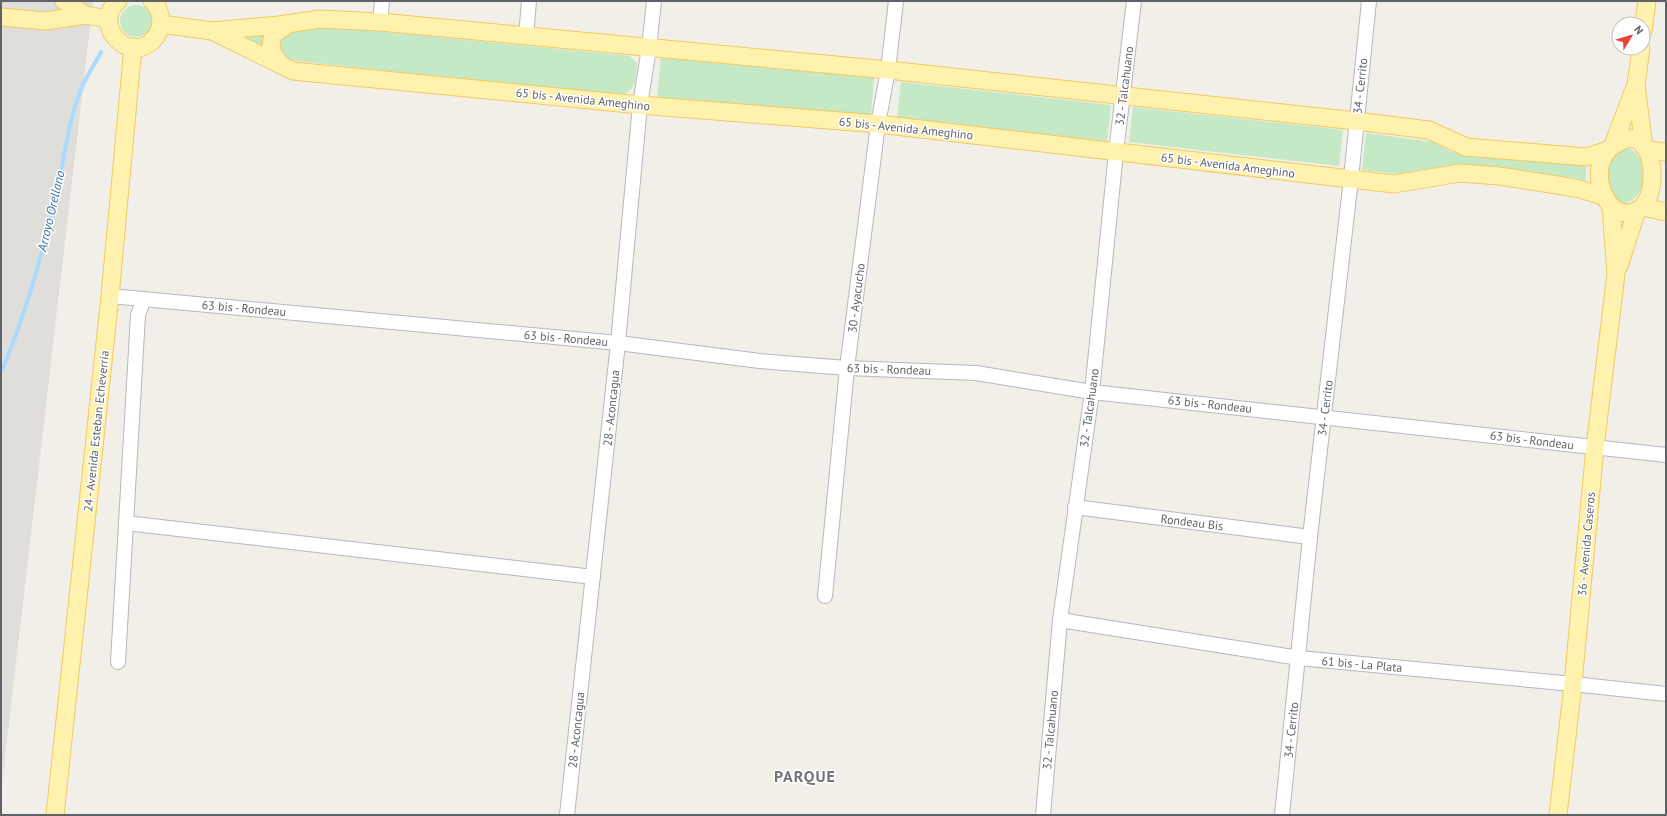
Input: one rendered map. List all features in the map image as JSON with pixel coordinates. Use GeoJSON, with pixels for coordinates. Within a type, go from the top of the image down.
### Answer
{"type":"FeatureCollection","features":[{"type":"Feature","properties":{"kind":"main road"},"geometry":{"type":"LineString","coordinates":[[64,1],[85,15]]}},
{"type":"Feature","properties":{"kind":"main road"},"geometry":{"type":"LineString","coordinates":[[118,1],[111,11],[109,27],[118,41],[125,46],[133,47],[142,46],[157,36],[161,19],[159,10],[152,1]]}},
{"type":"Feature","properties":{"kind":"main road"},"geometry":{"type":"LineString","coordinates":[[1645,16],[1647,1]]}},
{"type":"Feature","properties":{"kind":"main road"},"geometry":{"type":"LineString","coordinates":[[1,17],[46,21],[85,15],[109,19]]}},
{"type":"Feature","properties":{"kind":"main road","name":"65 bis - Avenida Ameghino"},"geometry":{"type":"LineString","coordinates":[[161,24],[212,31],[289,24],[320,19],[380,22],[888,70],[1356,121],[1429,130],[1466,147],[1586,157],[1610,148]]}},
{"type":"Feature","properties":{"kind":"main road"},"geometry":{"type":"LineString","coordinates":[[285,68],[276,59],[271,50],[272,40],[275,33],[289,24]]}},
{"type":"Feature","properties":{"kind":"main road","name":"65 bis - Avenida Ameghino"},"geometry":{"type":"LineString","coordinates":[[212,31],[293,71],[640,105],[878,124],[1394,184],[1460,174],[1499,176],[1580,189],[1608,202]]}},
{"type":"Feature","properties":{"kind":"main road","name":"24 - Avenida Esteban Echeverría"},"geometry":{"type":"LineString","coordinates":[[56,815],[110,296],[133,47]]}},
{"type":"Feature","properties":{"kind":"main road"},"geometry":{"type":"LineString","coordinates":[[1636,85],[1645,148],[1651,163],[1652,178],[1650,193],[1640,208],[1629,214],[1622,212],[1608,202],[1602,190],[1600,175],[1602,160],[1610,148],[1636,85],[1640,56]]}},
{"type":"Feature","properties":{"kind":"main road"},"geometry":{"type":"LineString","coordinates":[[1610,148],[1630,138],[1639,141],[1645,148],[1666,152]]}},
{"type":"Feature","properties":{"kind":"main road","name":"36 - Avenida Caseros"},"geometry":{"type":"LineString","coordinates":[[1558,815],[1574,684],[1595,447],[1616,274],[1608,202]]}},
{"type":"Feature","properties":{"kind":"main road"},"geometry":{"type":"LineString","coordinates":[[1640,208],[1666,212]]}},
{"type":"Feature","properties":{"kind":"main road","name":"36 - Avenida Caseros"},"geometry":{"type":"LineString","coordinates":[[1616,274],[1623,258],[1630,229],[1640,208]]}},
{"type":"Feature","properties":{"kind":"street"},"geometry":{"type":"LineString","coordinates":[[380,22],[382,1]]}},
{"type":"Feature","properties":{"kind":"street"},"geometry":{"type":"LineString","coordinates":[[526,36],[529,1]]}},
{"type":"Feature","properties":{"kind":"street","name":"28 - Aconcagua"},"geometry":{"type":"LineString","coordinates":[[567,815],[618,343],[640,105],[649,48],[654,1]]}},
{"type":"Feature","properties":{"kind":"street","name":"30 - Ayacucho"},"geometry":{"type":"LineString","coordinates":[[825,596],[847,368],[878,124],[888,70],[896,1]]}},
{"type":"Feature","properties":{"kind":"street","name":"32 - Talcahuano"},"geometry":{"type":"LineString","coordinates":[[1043,815],[1060,620],[1092,392],[1116,152],[1134,1]]}},
{"type":"Feature","properties":{"kind":"street","name":"34 - Cerrito"},"geometry":{"type":"LineString","coordinates":[[1282,815],[1310,537],[1325,416],[1369,1]]}},
{"type":"Feature","properties":{"kind":"street","name":"63 bis - Rondeau"},"geometry":{"type":"LineString","coordinates":[[110,296],[618,343],[760,361],[847,368],[976,373],[1092,392],[1325,416],[1666,455]]}},
{"type":"Feature","properties":{"kind":"street"},"geometry":{"type":"LineString","coordinates":[[118,662],[138,315],[144,299]]}},
{"type":"Feature","properties":{"kind":"street","name":"Rondeau Bis"},"geometry":{"type":"LineString","coordinates":[[1075,507],[1310,537]]}},
{"type":"Feature","properties":{"kind":"street"},"geometry":{"type":"LineString","coordinates":[[126,523],[593,577]]}},
{"type":"Feature","properties":{"kind":"street","name":"61 bis - La Plata"},"geometry":{"type":"LineString","coordinates":[[1060,620],[1299,658],[1666,694]]}},
{"type":"Feature","properties":{"kind":"shaded area"},"geometry":{"type":"Polygon","coordinates":[[[1,1],[93,1],[1,792],[1,1]]]}},
{"type":"Feature","properties":{"kind":"green space"},"geometry":{"type":"Polygon","coordinates":[[[133,5],[139,5],[149,12],[152,21],[151,27],[145,34],[139,37],[133,37],[123,30],[120,24],[120,18],[127,8],[133,5]]]}},
{"type":"Feature","properties":{"kind":"green space"},"geometry":{"type":"Polygon","coordinates":[[[314,25],[630,56],[637,63],[635,79],[633,87],[620,96],[288,60],[278,54],[280,35],[314,25]]]}},
{"type":"Feature","properties":{"kind":"green space"},"geometry":{"type":"Polygon","coordinates":[[[269,32],[267,49],[244,36],[269,32]]]}},
{"type":"Feature","properties":{"kind":"green space"},"geometry":{"type":"Polygon","coordinates":[[[661,58],[874,76],[871,116],[657,98],[661,58]]]}},
{"type":"Feature","properties":{"kind":"green space"},"geometry":{"type":"Polygon","coordinates":[[[901,82],[1111,105],[1107,141],[897,118],[901,82]]]}},
{"type":"Feature","properties":{"kind":"green space"},"geometry":{"type":"Polygon","coordinates":[[[1133,107],[1343,130],[1339,166],[1129,142],[1133,107]]]}},
{"type":"Feature","properties":{"kind":"green space"},"geometry":{"type":"Polygon","coordinates":[[[1366,133],[1433,142],[1451,152],[1587,163],[1585,181],[1533,172],[1475,166],[1451,165],[1405,175],[1362,170],[1366,133]]]}},
{"type":"Feature","properties":{"kind":"green space"},"geometry":{"type":"Polygon","coordinates":[[[1622,149],[1631,149],[1635,152],[1643,164],[1644,170],[1643,183],[1638,194],[1634,199],[1623,204],[1611,191],[1607,180],[1607,162],[1622,149]]]}},
{"type":"Feature","properties":{"kind":"waterway","name":"Arroyo Orellano"},"geometry":{"type":"LineString","coordinates":[[1,372],[27,304],[40,258],[58,187],[74,111],[84,83],[101,52]]}},
{"type":"Feature","properties":{"kind":"district","name":"PARQUE"},"geometry":{"type":"Point","coordinates":[805,776]}}]}
